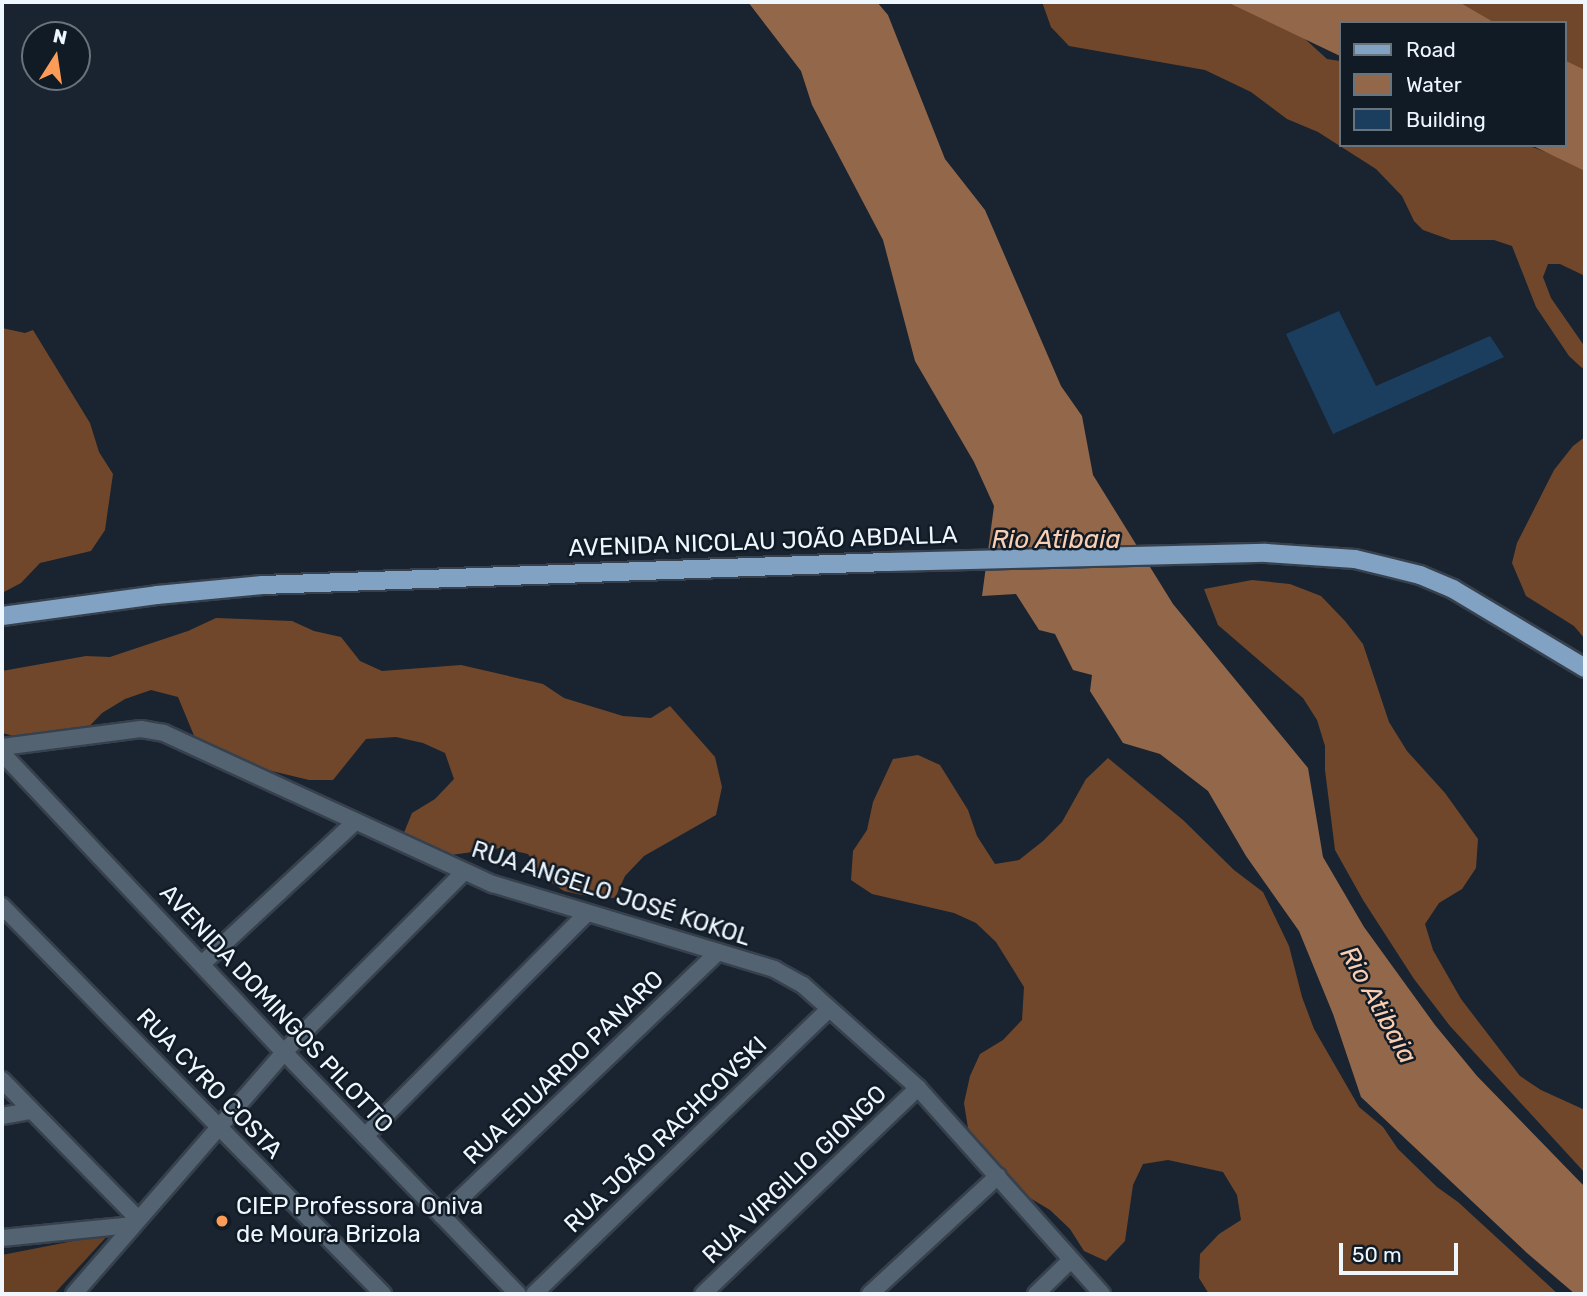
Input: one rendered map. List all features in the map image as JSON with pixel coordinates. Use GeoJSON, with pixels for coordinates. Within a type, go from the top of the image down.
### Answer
{"type":"FeatureCollection","features":[{"type":"Feature","properties":{"kind":"main road","name":"AVENIDA NICOLAU JOÃO ABDALLA"},"geometry":{"type":"LineString","coordinates":[[2,616],[157,595],[263,585],[1215,553],[1342,558],[1420,575],[1453,589],[1585,668]]}},
{"type":"Feature","properties":{"kind":"street","name":"RUA ANGELO JOSÉ KOKOL"},"geometry":{"type":"LineString","coordinates":[[2,747],[128,730],[164,733],[493,884],[774,969],[803,985],[918,1088],[1102,1294]]}},
{"type":"Feature","properties":{"kind":"street","name":"AVENIDA DOMINGOS PILOTTO"},"geometry":{"type":"LineString","coordinates":[[2,753],[284,1052],[518,1294]]}},
{"type":"Feature","properties":{"kind":"street"},"geometry":{"type":"LineString","coordinates":[[202,964],[355,822]]}},
{"type":"Feature","properties":{"kind":"street"},"geometry":{"type":"LineString","coordinates":[[74,1294],[284,1052],[464,872]]}},
{"type":"Feature","properties":{"kind":"street","name":"RUA CYRO COSTA"},"geometry":{"type":"LineString","coordinates":[[2,906],[383,1294]]}},
{"type":"Feature","properties":{"kind":"street"},"geometry":{"type":"LineString","coordinates":[[365,1136],[587,912]]}},
{"type":"Feature","properties":{"kind":"street","name":"RUA EDUARDO PANARO"},"geometry":{"type":"LineString","coordinates":[[442,1216],[718,952]]}},
{"type":"Feature","properties":{"kind":"street","name":"RUA JOÃO RACHCOVSKI"},"geometry":{"type":"LineString","coordinates":[[534,1294],[829,1009]]}},
{"type":"Feature","properties":{"kind":"street"},"geometry":{"type":"LineString","coordinates":[[2,1080],[136,1222]]}},
{"type":"Feature","properties":{"kind":"street","name":"RUA VIRGILIO GIONGO"},"geometry":{"type":"LineString","coordinates":[[704,1294],[918,1088]]}},
{"type":"Feature","properties":{"kind":"street"},"geometry":{"type":"LineString","coordinates":[[2,1116],[32,1111]]}},
{"type":"Feature","properties":{"kind":"street"},"geometry":{"type":"LineString","coordinates":[[870,1294],[998,1176]]}},
{"type":"Feature","properties":{"kind":"street"},"geometry":{"type":"LineString","coordinates":[[2,1238],[136,1222]]}},
{"type":"Feature","properties":{"kind":"street"},"geometry":{"type":"LineString","coordinates":[[1036,1294],[1072,1260]]}},
{"type":"Feature","properties":{"kind":"shaded area"},"geometry":{"type":"Polygon","coordinates":[[[1042,2],[1252,2],[1294,29],[1327,59],[1338,61],[1338,145],[1318,132],[1287,119],[1251,92],[1205,70],[1069,46],[1051,27],[1042,2]]]}},
{"type":"Feature","properties":{"kind":"shaded area"},"geometry":{"type":"Polygon","coordinates":[[[1383,2],[1585,2],[1585,115],[1566,103],[1566,21],[1451,21],[1383,2]]]}},
{"type":"Feature","properties":{"kind":"shaded area"},"geometry":{"type":"Polygon","coordinates":[[[1342,147],[1532,147],[1585,167],[1585,276],[1560,264],[1548,264],[1543,277],[1551,298],[1585,347],[1585,366],[1582,368],[1569,356],[1536,307],[1512,246],[1494,240],[1451,240],[1423,230],[1414,221],[1402,196],[1376,169],[1342,147]]]}},
{"type":"Feature","properties":{"kind":"shaded area"},"geometry":{"type":"Polygon","coordinates":[[[2,328],[25,333],[33,330],[90,423],[99,452],[113,474],[105,530],[91,551],[40,563],[21,583],[2,593],[2,328]]]}},
{"type":"Feature","properties":{"kind":"shaded area"},"geometry":{"type":"Polygon","coordinates":[[[1585,437],[1585,639],[1574,626],[1526,596],[1512,563],[1517,543],[1554,470],[1573,446],[1585,437]]]}},
{"type":"Feature","properties":{"kind":"shaded area"},"geometry":{"type":"Polygon","coordinates":[[[1252,580],[1290,584],[1321,596],[1345,621],[1363,644],[1389,722],[1407,751],[1445,793],[1478,839],[1476,868],[1462,889],[1439,903],[1425,924],[1433,950],[1461,999],[1520,1076],[1541,1090],[1585,1110],[1585,1173],[1450,1026],[1414,979],[1363,900],[1335,850],[1325,770],[1325,746],[1317,720],[1303,698],[1218,625],[1204,589],[1252,580]]]}},
{"type":"Feature","properties":{"kind":"shaded area"},"geometry":{"type":"Polygon","coordinates":[[[216,618],[292,621],[314,631],[341,637],[360,661],[382,671],[461,665],[543,684],[564,698],[623,716],[651,718],[670,706],[715,757],[722,787],[716,815],[644,856],[625,876],[615,898],[591,897],[564,891],[543,877],[528,854],[501,848],[451,855],[423,849],[403,835],[412,813],[435,799],[454,779],[445,753],[423,743],[396,737],[366,739],[333,780],[309,780],[222,759],[200,750],[178,697],[151,690],[125,699],[102,713],[83,733],[56,746],[2,733],[2,671],[86,656],[110,657],[188,631],[216,618]]]}},
{"type":"Feature","properties":{"kind":"shaded area"},"geometry":{"type":"Polygon","coordinates":[[[918,755],[940,765],[968,810],[977,836],[995,864],[1019,860],[1043,841],[1062,822],[1086,779],[1108,758],[1183,820],[1234,870],[1263,892],[1289,946],[1302,997],[1314,1029],[1359,1107],[1383,1127],[1398,1149],[1437,1187],[1458,1202],[1558,1294],[1209,1294],[1199,1278],[1200,1254],[1219,1234],[1241,1220],[1237,1195],[1223,1172],[1168,1160],[1143,1164],[1133,1185],[1125,1241],[1106,1261],[1084,1251],[1070,1229],[1050,1210],[1025,1195],[1006,1171],[982,1151],[968,1128],[964,1103],[970,1076],[980,1054],[1003,1040],[1022,1020],[1024,987],[996,942],[976,923],[954,913],[872,894],[851,880],[853,851],[867,830],[873,802],[893,759],[918,755]]]}},
{"type":"Feature","properties":{"kind":"shaded area"},"geometry":{"type":"Polygon","coordinates":[[[109,1234],[54,1294],[2,1294],[2,1255],[109,1234]]]}},
{"type":"Feature","properties":{"kind":"water","name":"Rio Atibaia"},"geometry":{"type":"Polygon","coordinates":[[[748,2],[877,2],[888,15],[945,159],[985,210],[1061,386],[1082,416],[1093,475],[1173,604],[1308,768],[1323,857],[1364,927],[1435,1025],[1477,1076],[1585,1187],[1585,1294],[1575,1294],[1527,1253],[1361,1097],[1333,1014],[1299,931],[1246,856],[1208,791],[1160,754],[1123,743],[1090,691],[1092,675],[1073,670],[1055,634],[1039,630],[1016,594],[982,596],[994,506],[974,462],[915,361],[883,240],[812,105],[801,71],[748,2]]]}},
{"type":"Feature","properties":{"kind":"water"},"geometry":{"type":"Polygon","coordinates":[[[1227,2],[1459,2],[1492,21],[1338,21],[1338,55],[1227,2]]]}},
{"type":"Feature","properties":{"kind":"water"},"geometry":{"type":"Polygon","coordinates":[[[1566,61],[1585,70],[1585,171],[1535,147],[1566,147],[1566,61]]]}},
{"type":"Feature","properties":{"kind":"building"},"geometry":{"type":"Polygon","coordinates":[[[1339,311],[1376,386],[1490,336],[1504,357],[1333,434],[1286,334],[1339,311]]]}},
{"type":"Feature","properties":{"kind":"place","name":"CIEP Professora Oniva de Moura Brizola"},"geometry":{"type":"Point","coordinates":[222,1221]}}]}
